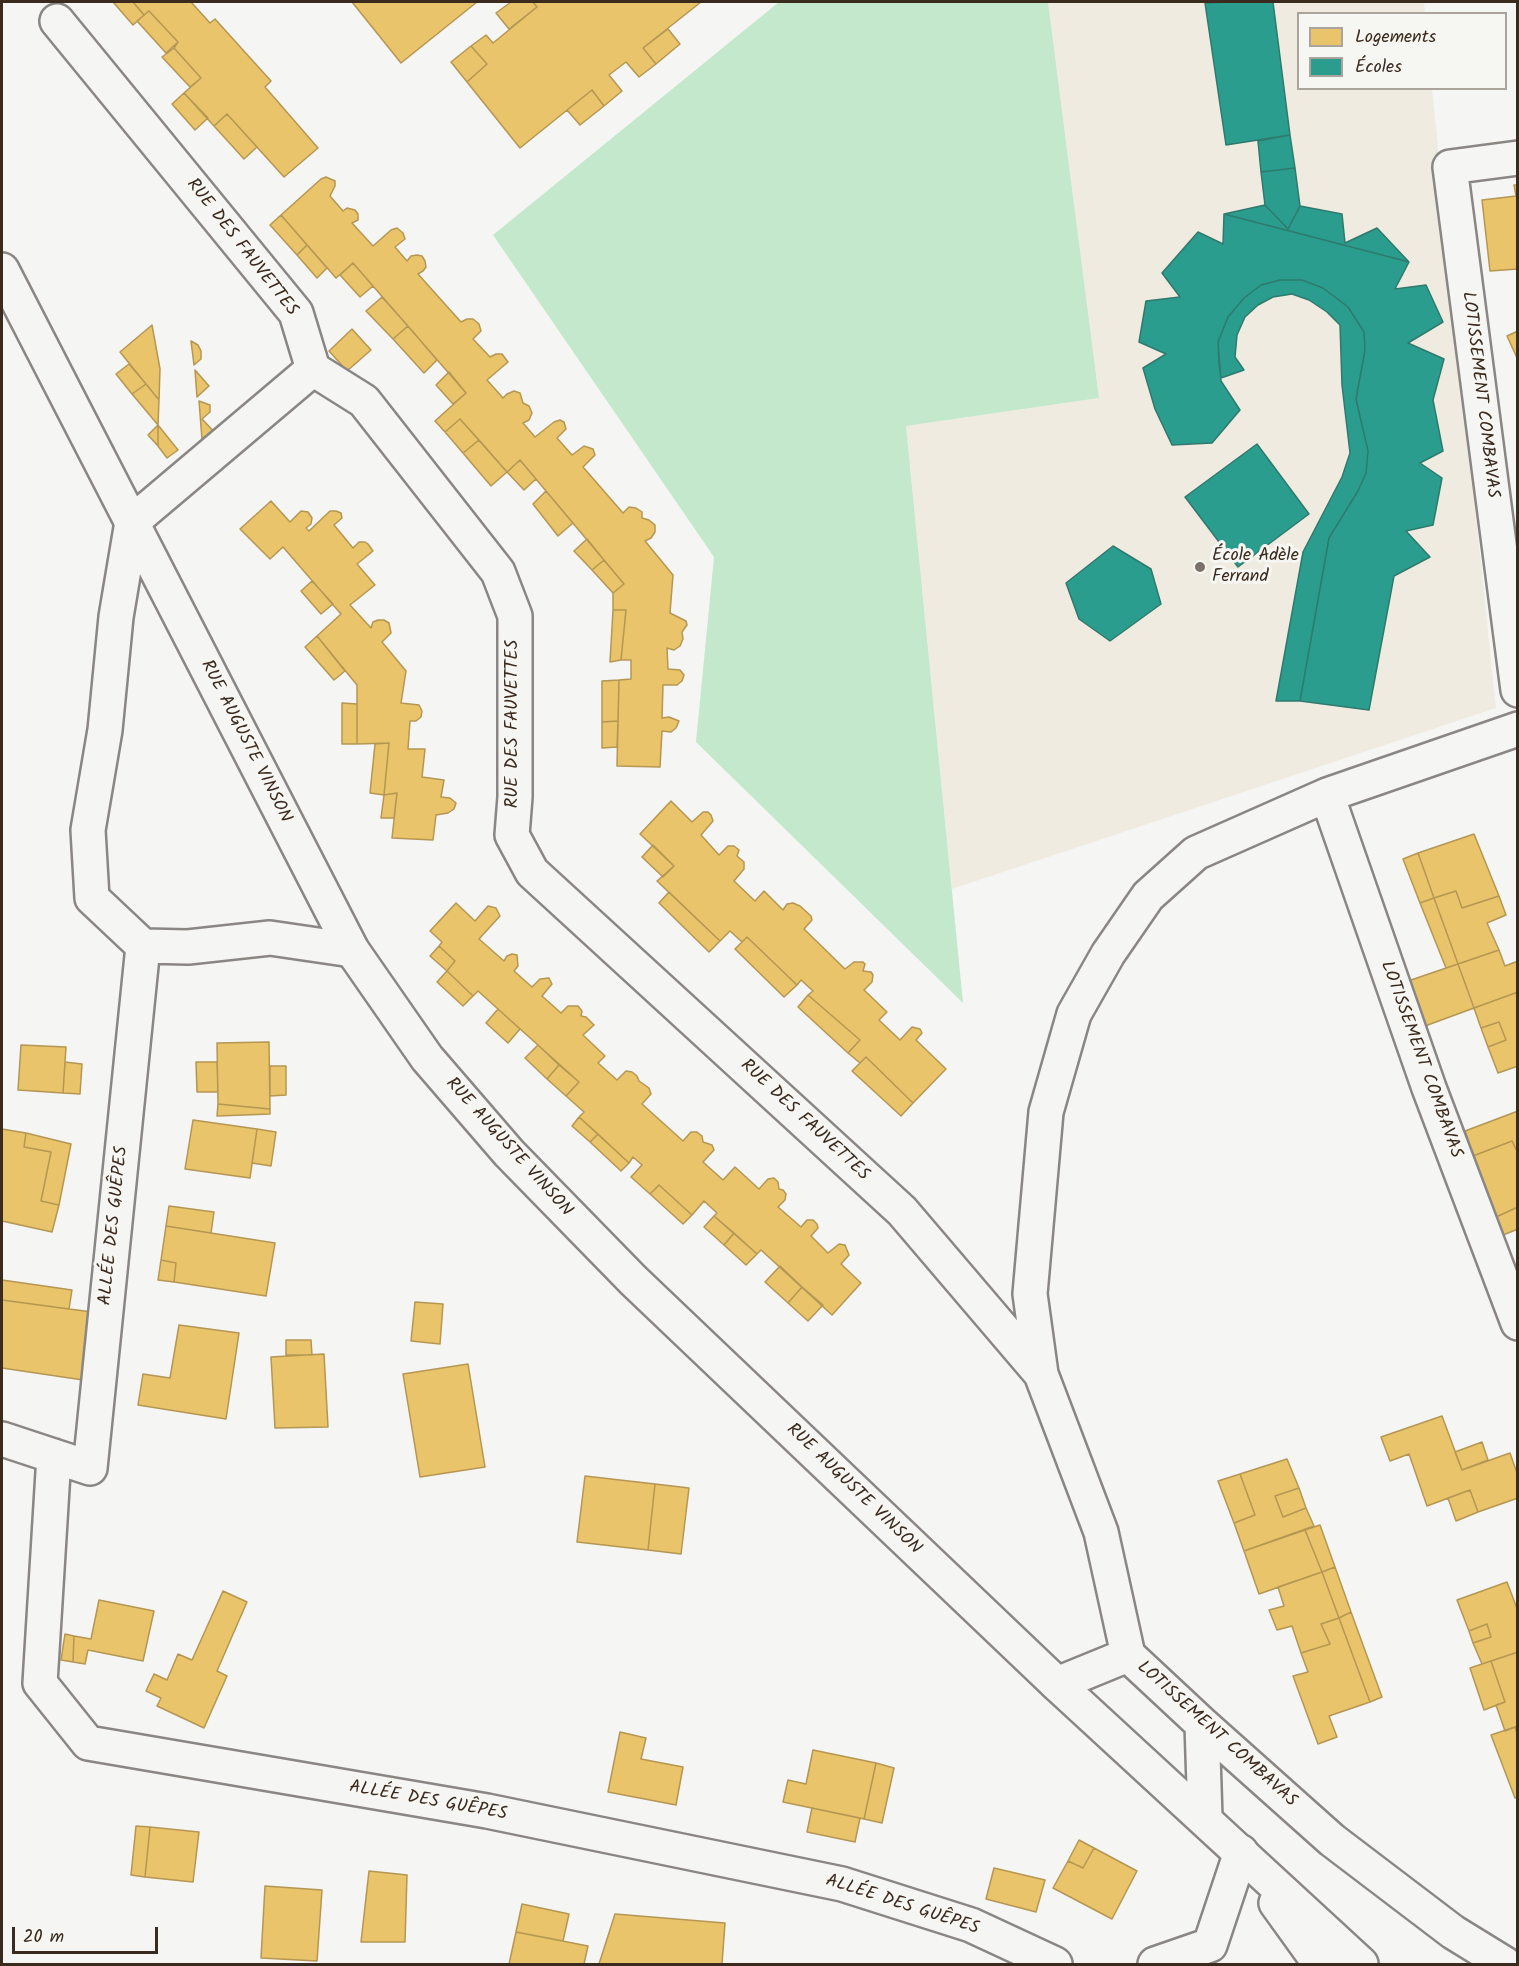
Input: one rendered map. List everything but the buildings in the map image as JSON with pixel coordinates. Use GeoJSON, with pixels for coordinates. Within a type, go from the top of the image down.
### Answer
{"type":"FeatureCollection","features":[{"type":"Feature","properties":{"kind":"street","name":"RUE DES FAUVETTES"},"geometry":{"type":"LineString","coordinates":[[57,21],[296,313],[313,369],[364,401],[498,572],[515,616],[515,797],[512,835],[532,872],[902,1211],[1041,1374]]}},
{"type":"Feature","properties":{"kind":"street","name":"LOTISSEMENT COMBAVAS"},"geometry":{"type":"LineString","coordinates":[[1518,158],[1450,167],[1518,690]]}},
{"type":"Feature","properties":{"kind":"street","name":"RUE AUGUSTE VINSON"},"geometry":{"type":"LineString","coordinates":[[2,270],[352,950],[427,1058],[509,1153],[641,1288],[1057,1684],[1362,1965]]}},
{"type":"Feature","properties":{"kind":"street"},"geometry":{"type":"LineString","coordinates":[[313,369],[132,522],[116,617],[105,730],[88,830],[92,898],[143,945],[188,947],[270,938],[352,950]]}},
{"type":"Feature","properties":{"kind":"street","name":"LOTISSEMENT COMBAVAS"},"geometry":{"type":"LineString","coordinates":[[1505,1965],[1454,1932],[1332,1840],[1128,1655],[1101,1532],[1041,1374],[1030,1294],[1046,1112],[1074,1014],[1108,954],[1148,896],[1196,853],[1327,795],[1518,729]]}},
{"type":"Feature","properties":{"kind":"street","name":"LOTISSEMENT COMBAVAS"},"geometry":{"type":"LineString","coordinates":[[1327,795],[1429,1088],[1518,1323]]}},
{"type":"Feature","properties":{"kind":"street","name":"ALLÉE DES GUÊPES"},"geometry":{"type":"LineString","coordinates":[[2,1439],[90,1468],[143,945]]}},
{"type":"Feature","properties":{"kind":"street","name":"ALLÉE DES GUÊPES"},"geometry":{"type":"LineString","coordinates":[[54,1455],[40,1683],[88,1743],[488,1811],[842,1884],[971,1925],[1055,1965]]}},
{"type":"Feature","properties":{"kind":"street"},"geometry":{"type":"LineString","coordinates":[[1057,1684],[1128,1655]]}},
{"type":"Feature","properties":{"kind":"street"},"geometry":{"type":"LineString","coordinates":[[1202,1724],[1205,1818]]}},
{"type":"Feature","properties":{"kind":"street"},"geometry":{"type":"LineString","coordinates":[[1155,1965],[1210,1945],[1241,1852]]}},
{"type":"Feature","properties":{"kind":"street","name":"RUE AUGUSTE VINSON"},"geometry":{"type":"LineString","coordinates":[[1241,1852],[1320,1965]]}},
{"type":"Feature","properties":{"kind":"shaded area","name":"École Adèle Ferrand"},"geometry":{"type":"Polygon","coordinates":[[[1048,2],[1424,2],[1425,12],[1297,12],[1297,90],[1432,90],[1496,708],[952,889],[906,426],[1099,398],[1048,2]]]}},
{"type":"Feature","properties":{"kind":"green space"},"geometry":{"type":"Polygon","coordinates":[[[779,2],[1048,2],[1099,398],[906,426],[963,1003],[696,742],[714,557],[493,235],[779,2]]]}},
{"type":"Feature","properties":{"kind":"place","name":"École Adèle Ferrand"},"geometry":{"type":"Point","coordinates":[1200,567]}}]}
